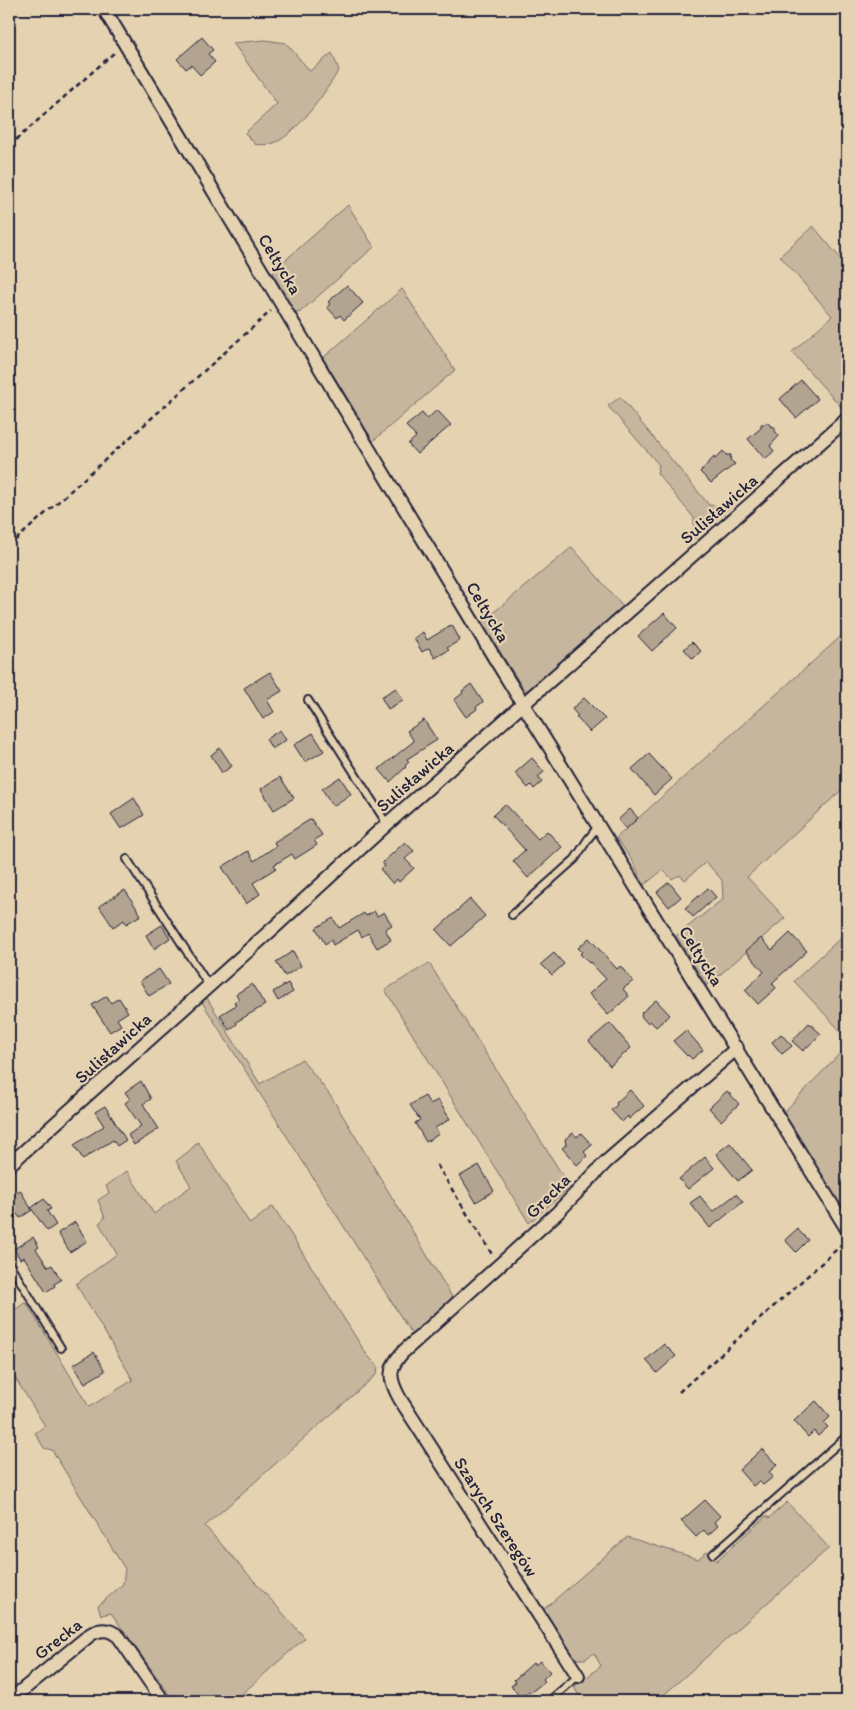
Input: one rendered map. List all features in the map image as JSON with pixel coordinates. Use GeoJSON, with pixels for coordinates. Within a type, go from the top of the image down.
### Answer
{"type":"FeatureCollection","features":[{"type":"Feature","properties":{"kind":"street","name":"Celtycka"},"geometry":{"type":"LineString","coordinates":[[104,9],[498,662],[847,1229]]}},
{"type":"Feature","properties":{"kind":"street","name":"Sulisławicka"},"geometry":{"type":"LineString","coordinates":[[9,1165],[387,824],[847,419]]}},
{"type":"Feature","properties":{"kind":"street","name":"Grecka"},"geometry":{"type":"LineString","coordinates":[[391,1374],[395,1362],[404,1352],[557,1213],[606,1162],[737,1048]]}},
{"type":"Feature","properties":{"kind":"street","name":"Szarych Szeregów"},"geometry":{"type":"LineString","coordinates":[[391,1374],[394,1388],[400,1399],[578,1676]]}},
{"type":"Feature","properties":{"kind":"street","name":"Grecka"},"geometry":{"type":"LineString","coordinates":[[9,1701],[91,1634],[102,1630],[108,1630],[119,1637],[163,1701]]}},
{"type":"Feature","properties":{"kind":"lane"},"geometry":{"type":"LineString","coordinates":[[308,700],[387,824]]}},
{"type":"Feature","properties":{"kind":"lane"},"geometry":{"type":"LineString","coordinates":[[512,915],[575,859],[599,825]]}},
{"type":"Feature","properties":{"kind":"lane"},"geometry":{"type":"LineString","coordinates":[[127,859],[208,986]]}},
{"type":"Feature","properties":{"kind":"lane"},"geometry":{"type":"LineString","coordinates":[[9,1263],[61,1348]]}},
{"type":"Feature","properties":{"kind":"lane"},"geometry":{"type":"LineString","coordinates":[[713,1554],[847,1436]]}},
{"type":"Feature","properties":{"kind":"lane"},"geometry":{"type":"LineString","coordinates":[[550,1701],[578,1676]]}},
{"type":"Feature","properties":{"kind":"path"},"geometry":{"type":"LineString","coordinates":[[9,146],[126,44]]}},
{"type":"Feature","properties":{"kind":"path"},"geometry":{"type":"LineString","coordinates":[[9,546],[282,302]]}},
{"type":"Feature","properties":{"kind":"path"},"geometry":{"type":"LineString","coordinates":[[437,1165],[485,1245],[500,1265]]}},
{"type":"Feature","properties":{"kind":"path"},"geometry":{"type":"LineString","coordinates":[[679,1392],[847,1240]]}},
{"type":"Feature","properties":{"kind":"shaded area"},"geometry":{"type":"Polygon","coordinates":[[[265,40],[286,43],[310,71],[332,53],[339,70],[309,113],[290,133],[271,144],[256,145],[245,133],[277,104],[233,43],[265,40]]]}},
{"type":"Feature","properties":{"kind":"shaded area"},"geometry":{"type":"Polygon","coordinates":[[[348,205],[374,247],[299,313],[294,311],[273,271],[348,205]]]}},
{"type":"Feature","properties":{"kind":"shaded area"},"geometry":{"type":"Polygon","coordinates":[[[813,226],[847,266],[847,404],[842,408],[792,352],[832,316],[780,256],[813,226]]]}},
{"type":"Feature","properties":{"kind":"shaded area"},"geometry":{"type":"Polygon","coordinates":[[[402,289],[455,370],[373,441],[323,358],[402,289]]]}},
{"type":"Feature","properties":{"kind":"shaded area"},"geometry":{"type":"Polygon","coordinates":[[[620,397],[709,505],[730,507],[694,539],[694,518],[657,473],[659,465],[608,406],[620,397]]]}},
{"type":"Feature","properties":{"kind":"shaded area"},"geometry":{"type":"Polygon","coordinates":[[[572,547],[624,608],[532,688],[525,691],[481,623],[572,547]]]}},
{"type":"Feature","properties":{"kind":"shaded area"},"geometry":{"type":"Polygon","coordinates":[[[847,631],[847,785],[747,877],[785,918],[707,986],[676,936],[723,899],[722,880],[706,862],[685,880],[681,876],[672,879],[663,870],[644,885],[632,860],[616,838],[847,631]]]}},
{"type":"Feature","properties":{"kind":"shaded area"},"geometry":{"type":"Polygon","coordinates":[[[847,932],[847,1038],[794,981],[847,932]]]}},
{"type":"Feature","properties":{"kind":"shaded area"},"geometry":{"type":"Polygon","coordinates":[[[429,963],[570,1187],[529,1223],[385,990],[429,963]]]}},
{"type":"Feature","properties":{"kind":"shaded area"},"geometry":{"type":"Polygon","coordinates":[[[207,998],[260,1084],[302,1059],[332,1098],[454,1300],[413,1336],[202,1002],[207,998]]]}},
{"type":"Feature","properties":{"kind":"shaded area"},"geometry":{"type":"Polygon","coordinates":[[[847,1046],[847,1211],[844,1214],[783,1113],[847,1046]]]}},
{"type":"Feature","properties":{"kind":"shaded area"},"geometry":{"type":"Polygon","coordinates":[[[198,1142],[250,1224],[273,1206],[367,1355],[378,1366],[377,1374],[205,1526],[305,1638],[234,1701],[174,1701],[111,1613],[101,1615],[98,1606],[123,1584],[125,1569],[52,1450],[44,1448],[35,1433],[45,1426],[9,1368],[9,1314],[26,1302],[89,1407],[133,1380],[76,1284],[117,1254],[99,1223],[105,1218],[98,1200],[109,1193],[106,1186],[127,1171],[154,1214],[191,1186],[176,1161],[198,1142]]]}},
{"type":"Feature","properties":{"kind":"shaded area"},"geometry":{"type":"Polygon","coordinates":[[[787,1502],[829,1548],[657,1701],[582,1701],[574,1687],[601,1666],[594,1653],[585,1659],[576,1659],[543,1610],[627,1537],[698,1559],[707,1551],[716,1561],[766,1516],[769,1518],[787,1502]]]}},
{"type":"Feature","properties":{"kind":"building"},"geometry":{"type":"Polygon","coordinates":[[[202,37],[213,50],[208,54],[215,62],[200,75],[191,65],[186,69],[177,59],[202,37]]]}},
{"type":"Feature","properties":{"kind":"building"},"geometry":{"type":"Polygon","coordinates":[[[347,285],[363,303],[344,320],[340,315],[337,318],[327,307],[330,304],[328,302],[347,285]]]}},
{"type":"Feature","properties":{"kind":"building"},"geometry":{"type":"Polygon","coordinates":[[[801,380],[818,399],[796,418],[780,399],[801,380]]]}},
{"type":"Feature","properties":{"kind":"building"},"geometry":{"type":"Polygon","coordinates":[[[437,410],[451,425],[417,454],[408,444],[416,437],[406,426],[422,413],[427,419],[437,410]]]}},
{"type":"Feature","properties":{"kind":"building"},"geometry":{"type":"Polygon","coordinates":[[[767,422],[772,427],[775,427],[775,431],[779,436],[770,446],[774,451],[765,459],[748,439],[761,428],[761,424],[767,422]]]}},
{"type":"Feature","properties":{"kind":"building"},"geometry":{"type":"Polygon","coordinates":[[[723,451],[726,455],[731,455],[730,460],[735,464],[711,483],[700,472],[714,457],[715,459],[723,451]]]}},
{"type":"Feature","properties":{"kind":"building"},"geometry":{"type":"Polygon","coordinates":[[[664,613],[677,628],[652,651],[638,636],[664,613]]]}},
{"type":"Feature","properties":{"kind":"building"},"geometry":{"type":"Polygon","coordinates":[[[452,625],[460,640],[447,648],[449,650],[435,658],[429,648],[422,652],[414,638],[423,632],[427,640],[452,625]]]}},
{"type":"Feature","properties":{"kind":"building"},"geometry":{"type":"Polygon","coordinates":[[[692,642],[701,651],[693,659],[684,649],[692,642]]]}},
{"type":"Feature","properties":{"kind":"building"},"geometry":{"type":"Polygon","coordinates":[[[270,672],[282,691],[267,700],[274,712],[263,719],[244,688],[270,672]]]}},
{"type":"Feature","properties":{"kind":"building"},"geometry":{"type":"Polygon","coordinates":[[[471,684],[483,702],[466,717],[454,700],[471,684]]]}},
{"type":"Feature","properties":{"kind":"building"},"geometry":{"type":"Polygon","coordinates":[[[396,688],[403,700],[388,709],[381,697],[396,688]]]}},
{"type":"Feature","properties":{"kind":"building"},"geometry":{"type":"Polygon","coordinates":[[[584,698],[605,719],[590,732],[576,717],[578,716],[572,709],[584,698]]]}},
{"type":"Feature","properties":{"kind":"building"},"geometry":{"type":"Polygon","coordinates":[[[424,720],[437,740],[407,759],[409,762],[406,767],[390,782],[379,769],[414,741],[407,731],[424,720]]]}},
{"type":"Feature","properties":{"kind":"building"},"geometry":{"type":"Polygon","coordinates":[[[280,730],[286,740],[272,749],[266,739],[280,730]]]}},
{"type":"Feature","properties":{"kind":"building"},"geometry":{"type":"Polygon","coordinates":[[[313,733],[324,751],[305,762],[294,745],[313,733]]]}},
{"type":"Feature","properties":{"kind":"building"},"geometry":{"type":"Polygon","coordinates":[[[220,748],[232,766],[222,773],[211,755],[220,748]]]}},
{"type":"Feature","properties":{"kind":"building"},"geometry":{"type":"Polygon","coordinates":[[[649,754],[672,779],[654,795],[632,769],[649,754]]]}},
{"type":"Feature","properties":{"kind":"building"},"geometry":{"type":"Polygon","coordinates":[[[532,758],[544,772],[538,777],[542,782],[534,789],[531,785],[528,788],[515,773],[532,758]]]}},
{"type":"Feature","properties":{"kind":"building"},"geometry":{"type":"Polygon","coordinates":[[[280,777],[294,798],[274,810],[261,789],[280,777]]]}},
{"type":"Feature","properties":{"kind":"building"},"geometry":{"type":"Polygon","coordinates":[[[340,777],[351,794],[333,806],[322,789],[340,777]]]}},
{"type":"Feature","properties":{"kind":"building"},"geometry":{"type":"Polygon","coordinates":[[[134,798],[144,815],[121,829],[111,814],[134,798]]]}},
{"type":"Feature","properties":{"kind":"building"},"geometry":{"type":"Polygon","coordinates":[[[505,804],[538,839],[547,831],[562,847],[528,878],[513,861],[525,850],[493,815],[505,804]]]}},
{"type":"Feature","properties":{"kind":"building"},"geometry":{"type":"Polygon","coordinates":[[[630,809],[638,818],[626,829],[618,820],[630,809]]]}},
{"type":"Feature","properties":{"kind":"building"},"geometry":{"type":"Polygon","coordinates":[[[311,819],[322,835],[314,840],[317,845],[295,859],[292,854],[274,865],[276,868],[253,883],[260,894],[246,904],[222,867],[248,851],[254,861],[276,846],[274,842],[311,819]]]}},
{"type":"Feature","properties":{"kind":"building"},"geometry":{"type":"Polygon","coordinates":[[[405,842],[414,851],[405,859],[414,868],[399,882],[397,879],[393,884],[380,869],[385,865],[382,863],[405,842]]]}},
{"type":"Feature","properties":{"kind":"building"},"geometry":{"type":"Polygon","coordinates":[[[669,882],[681,897],[669,907],[657,892],[669,882]]]}},
{"type":"Feature","properties":{"kind":"building"},"geometry":{"type":"Polygon","coordinates":[[[708,888],[716,897],[693,917],[685,908],[708,888]]]}},
{"type":"Feature","properties":{"kind":"building"},"geometry":{"type":"Polygon","coordinates":[[[125,890],[141,915],[126,924],[124,920],[113,927],[99,906],[125,890]]]}},
{"type":"Feature","properties":{"kind":"building"},"geometry":{"type":"Polygon","coordinates":[[[470,899],[485,916],[451,946],[436,930],[470,899]]]}},
{"type":"Feature","properties":{"kind":"building"},"geometry":{"type":"Polygon","coordinates":[[[374,911],[377,916],[384,912],[392,925],[385,929],[391,940],[377,948],[368,933],[362,937],[358,930],[333,945],[331,940],[325,944],[316,928],[333,918],[339,928],[364,913],[366,916],[374,911]]]}},
{"type":"Feature","properties":{"kind":"building"},"geometry":{"type":"Polygon","coordinates":[[[162,925],[170,938],[154,949],[146,935],[162,925]]]}},
{"type":"Feature","properties":{"kind":"building"},"geometry":{"type":"Polygon","coordinates":[[[790,933],[807,951],[772,983],[776,988],[758,1004],[745,990],[764,972],[746,951],[761,938],[772,950],[790,933]]]}},
{"type":"Feature","properties":{"kind":"building"},"geometry":{"type":"Polygon","coordinates":[[[589,938],[617,969],[620,966],[633,981],[623,989],[629,996],[608,1015],[589,994],[606,979],[580,954],[582,952],[578,948],[589,938]]]}},
{"type":"Feature","properties":{"kind":"building"},"geometry":{"type":"Polygon","coordinates":[[[293,951],[301,966],[285,976],[276,962],[293,951]]]}},
{"type":"Feature","properties":{"kind":"building"},"geometry":{"type":"Polygon","coordinates":[[[554,953],[564,964],[552,975],[541,964],[554,953]]]}},
{"type":"Feature","properties":{"kind":"building"},"geometry":{"type":"Polygon","coordinates":[[[159,969],[169,984],[149,996],[140,981],[159,969]]]}},
{"type":"Feature","properties":{"kind":"building"},"geometry":{"type":"Polygon","coordinates":[[[288,983],[293,992],[278,1001],[273,992],[288,983]]]}},
{"type":"Feature","properties":{"kind":"building"},"geometry":{"type":"Polygon","coordinates":[[[252,984],[265,1005],[236,1022],[237,1024],[229,1030],[220,1015],[236,1005],[234,1002],[239,999],[236,994],[252,984]]]}},
{"type":"Feature","properties":{"kind":"building"},"geometry":{"type":"Polygon","coordinates":[[[107,996],[111,1003],[119,998],[128,1012],[117,1019],[121,1025],[110,1032],[92,1005],[107,996]]]}},
{"type":"Feature","properties":{"kind":"building"},"geometry":{"type":"Polygon","coordinates":[[[656,1000],[670,1015],[656,1027],[650,1021],[647,1023],[641,1016],[641,1013],[656,1000]]]}},
{"type":"Feature","properties":{"kind":"building"},"geometry":{"type":"Polygon","coordinates":[[[610,1023],[631,1048],[610,1066],[589,1041],[610,1023]]]}},
{"type":"Feature","properties":{"kind":"building"},"geometry":{"type":"Polygon","coordinates":[[[809,1023],[821,1034],[803,1051],[792,1041],[809,1023]]]}},
{"type":"Feature","properties":{"kind":"building"},"geometry":{"type":"Polygon","coordinates":[[[686,1030],[703,1050],[692,1059],[673,1041],[686,1030]]]}},
{"type":"Feature","properties":{"kind":"building"},"geometry":{"type":"Polygon","coordinates":[[[781,1034],[792,1046],[782,1054],[772,1042],[781,1034]]]}},
{"type":"Feature","properties":{"kind":"building"},"geometry":{"type":"Polygon","coordinates":[[[141,1081],[151,1099],[143,1104],[159,1129],[134,1145],[128,1135],[141,1126],[125,1103],[130,1099],[125,1092],[141,1081]]]}},
{"type":"Feature","properties":{"kind":"building"},"geometry":{"type":"Polygon","coordinates":[[[630,1090],[644,1106],[629,1119],[628,1116],[622,1122],[611,1110],[630,1090]]]}},
{"type":"Feature","properties":{"kind":"building"},"geometry":{"type":"Polygon","coordinates":[[[727,1091],[739,1104],[721,1121],[709,1108],[727,1091]]]}},
{"type":"Feature","properties":{"kind":"building"},"geometry":{"type":"Polygon","coordinates":[[[425,1096],[430,1104],[438,1100],[450,1119],[435,1128],[439,1134],[426,1142],[415,1123],[420,1120],[410,1105],[425,1096]]]}},
{"type":"Feature","properties":{"kind":"building"},"geometry":{"type":"Polygon","coordinates":[[[105,1106],[126,1140],[117,1146],[113,1140],[83,1159],[74,1145],[104,1126],[95,1112],[105,1106]]]}},
{"type":"Feature","properties":{"kind":"building"},"geometry":{"type":"Polygon","coordinates":[[[573,1133],[577,1137],[581,1133],[592,1145],[584,1152],[587,1156],[577,1165],[562,1148],[566,1145],[565,1139],[573,1133]]]}},
{"type":"Feature","properties":{"kind":"building"},"geometry":{"type":"Polygon","coordinates":[[[730,1143],[752,1170],[738,1181],[716,1154],[730,1143]]]}},
{"type":"Feature","properties":{"kind":"building"},"geometry":{"type":"Polygon","coordinates":[[[705,1157],[714,1168],[688,1189],[679,1179],[705,1157]]]}},
{"type":"Feature","properties":{"kind":"building"},"geometry":{"type":"Polygon","coordinates":[[[479,1165],[494,1191],[476,1202],[460,1176],[479,1165]]]}},
{"type":"Feature","properties":{"kind":"building"},"geometry":{"type":"Polygon","coordinates":[[[20,1190],[32,1210],[20,1218],[17,1214],[13,1216],[9,1210],[9,1197],[20,1190]]]}},
{"type":"Feature","properties":{"kind":"building"},"geometry":{"type":"Polygon","coordinates":[[[736,1194],[743,1202],[710,1228],[690,1203],[700,1196],[713,1212],[736,1194]]]}},
{"type":"Feature","properties":{"kind":"building"},"geometry":{"type":"Polygon","coordinates":[[[44,1199],[51,1209],[47,1211],[56,1225],[47,1231],[31,1208],[44,1199]]]}},
{"type":"Feature","properties":{"kind":"building"},"geometry":{"type":"Polygon","coordinates":[[[75,1222],[87,1241],[70,1252],[58,1233],[75,1222]]]}},
{"type":"Feature","properties":{"kind":"building"},"geometry":{"type":"Polygon","coordinates":[[[797,1229],[808,1240],[796,1252],[785,1240],[797,1229]]]}},
{"type":"Feature","properties":{"kind":"building"},"geometry":{"type":"Polygon","coordinates":[[[33,1237],[39,1247],[36,1249],[48,1267],[52,1265],[61,1280],[46,1292],[24,1257],[20,1259],[14,1249],[33,1237]]]}},
{"type":"Feature","properties":{"kind":"building"},"geometry":{"type":"Polygon","coordinates":[[[664,1344],[676,1356],[657,1373],[646,1360],[664,1344]]]}},
{"type":"Feature","properties":{"kind":"building"},"geometry":{"type":"Polygon","coordinates":[[[94,1352],[105,1371],[85,1383],[73,1365],[94,1352]]]}},
{"type":"Feature","properties":{"kind":"building"},"geometry":{"type":"Polygon","coordinates":[[[816,1401],[830,1417],[824,1423],[828,1427],[818,1436],[814,1431],[808,1437],[794,1421],[816,1401]]]}},
{"type":"Feature","properties":{"kind":"building"},"geometry":{"type":"Polygon","coordinates":[[[762,1449],[777,1465],[769,1472],[773,1477],[763,1485],[759,1481],[753,1486],[739,1470],[762,1449]]]}},
{"type":"Feature","properties":{"kind":"building"},"geometry":{"type":"Polygon","coordinates":[[[705,1500],[720,1516],[714,1522],[718,1526],[708,1535],[704,1530],[696,1537],[681,1521],[705,1500]]]}},
{"type":"Feature","properties":{"kind":"building"},"geometry":{"type":"Polygon","coordinates":[[[540,1661],[550,1672],[543,1679],[545,1681],[521,1698],[511,1686],[516,1682],[514,1680],[533,1663],[535,1665],[540,1661]]]}}]}
